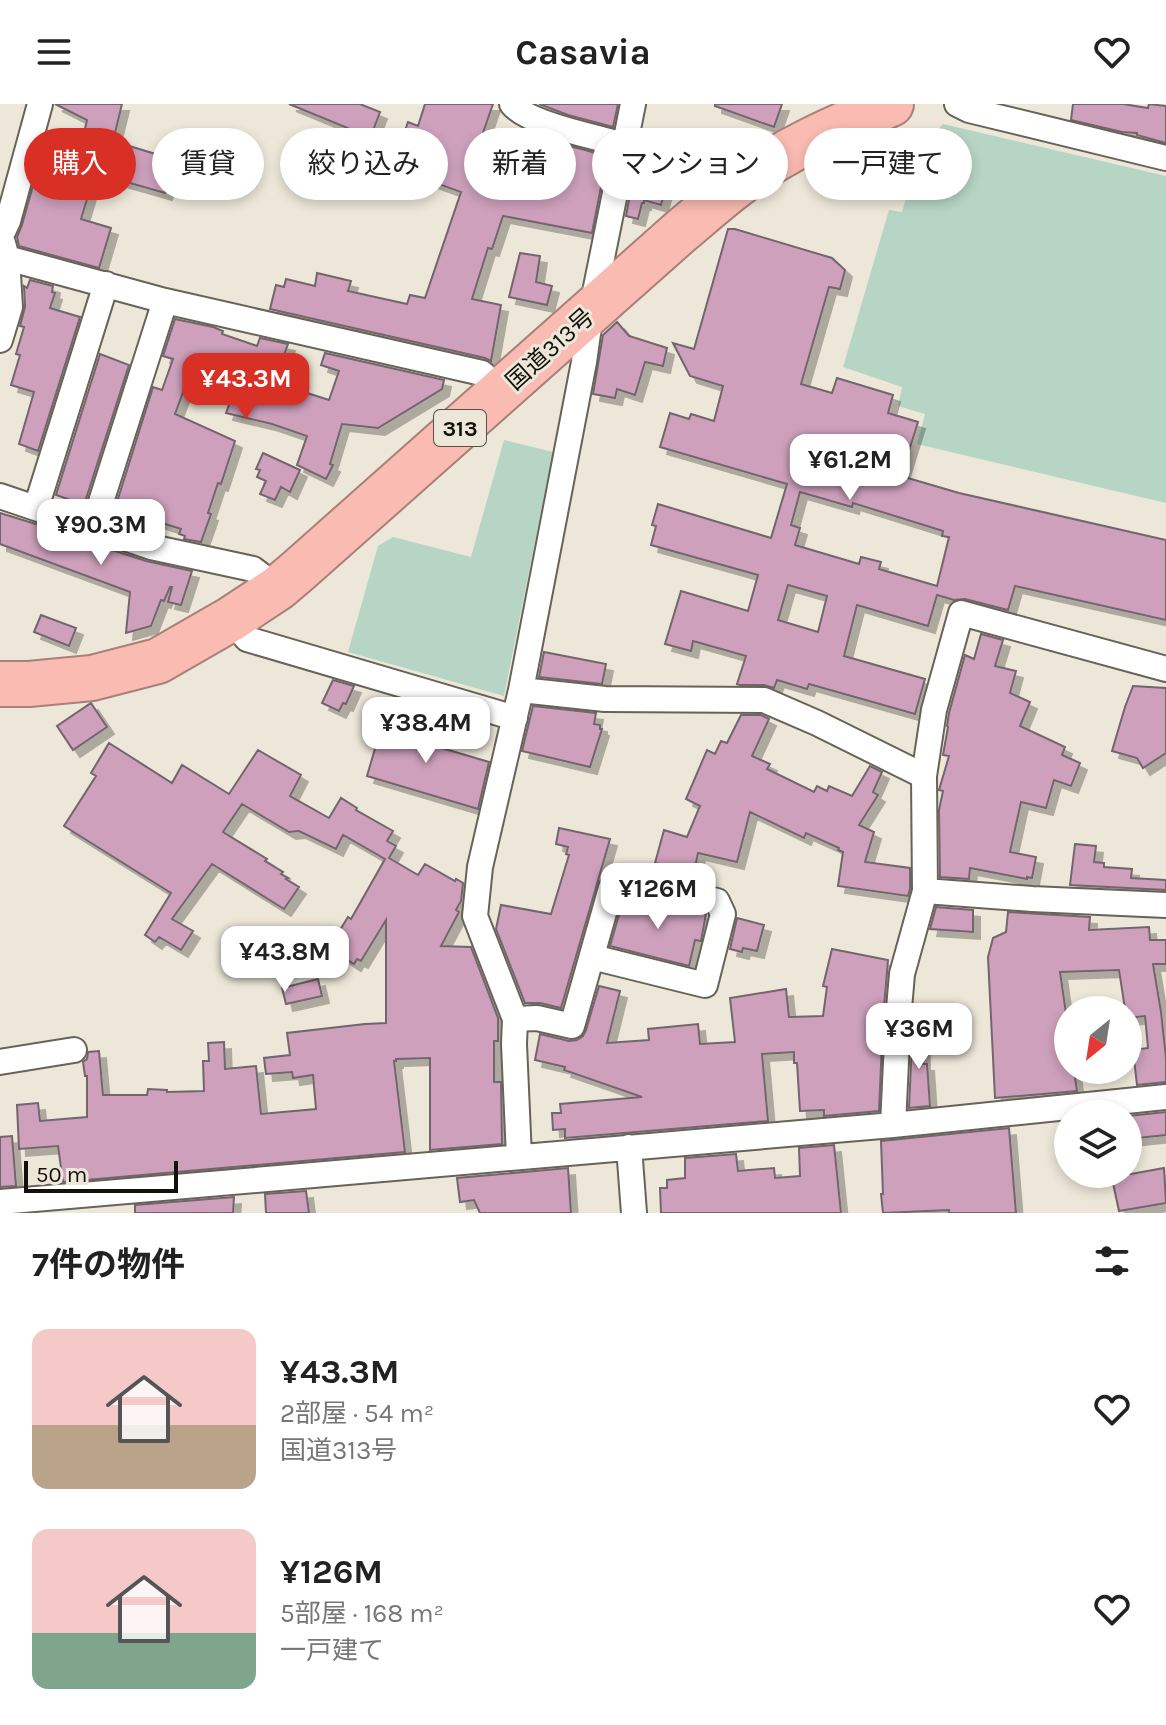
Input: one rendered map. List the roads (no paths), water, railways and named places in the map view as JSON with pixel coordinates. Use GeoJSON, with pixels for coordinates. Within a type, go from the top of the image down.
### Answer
{"type":"FeatureCollection","features":[{"type":"Feature","properties":{"kind":"highway","name":"国道313号"},"geometry":{"type":"LineString","coordinates":[[0,684],[92,678],[158,661],[231,619],[278,588],[734,186],[787,153],[891,104]]}},
{"type":"Feature","properties":{"kind":"street"},"geometry":{"type":"LineString","coordinates":[[0,340],[10,307],[2,242],[40,104]]}},
{"type":"Feature","properties":{"kind":"street"},"geometry":{"type":"LineString","coordinates":[[512,104],[518,111],[592,136]]}},
{"type":"Feature","properties":{"kind":"street"},"geometry":{"type":"LineString","coordinates":[[628,128],[633,104]]}},
{"type":"Feature","properties":{"kind":"street"},"geometry":{"type":"LineString","coordinates":[[957,104],[969,110],[1166,158]]}},
{"type":"Feature","properties":{"kind":"street"},"geometry":{"type":"LineString","coordinates":[[519,1157],[515,1019],[475,916],[480,867],[521,690],[613,200]]}},
{"type":"Feature","properties":{"kind":"street"},"geometry":{"type":"LineString","coordinates":[[2,242],[106,284],[165,301],[482,373],[501,392]]}},
{"type":"Feature","properties":{"kind":"street"},"geometry":{"type":"LineString","coordinates":[[36,508],[106,284]]}},
{"type":"Feature","properties":{"kind":"street"},"geometry":{"type":"LineString","coordinates":[[93,527],[165,301]]}},
{"type":"Feature","properties":{"kind":"street"},"geometry":{"type":"LineString","coordinates":[[0,496],[151,547],[253,569],[278,588]]}},
{"type":"Feature","properties":{"kind":"street"},"geometry":{"type":"LineString","coordinates":[[893,1125],[902,974],[925,891],[924,776],[934,710],[961,613],[1166,669]]}},
{"type":"Feature","properties":{"kind":"street"},"geometry":{"type":"LineString","coordinates":[[231,619],[247,639],[515,718]]}},
{"type":"Feature","properties":{"kind":"street"},"geometry":{"type":"LineString","coordinates":[[521,690],[605,699],[764,700],[924,776]]}},
{"type":"Feature","properties":{"kind":"street"},"geometry":{"type":"LineString","coordinates":[[515,1019],[537,1018],[572,1026],[611,888],[620,878],[717,901],[723,914],[705,985],[592,957]]}},
{"type":"Feature","properties":{"kind":"street"},"geometry":{"type":"LineString","coordinates":[[925,891],[1166,905]]}},
{"type":"Feature","properties":{"kind":"street"},"geometry":{"type":"LineString","coordinates":[[0,1062],[74,1050]]}},
{"type":"Feature","properties":{"kind":"street"},"geometry":{"type":"LineString","coordinates":[[0,1202],[893,1125],[1166,1097]]}},
{"type":"Feature","properties":{"kind":"street"},"geometry":{"type":"LineString","coordinates":[[629,1147],[634,1213]]}}]}
